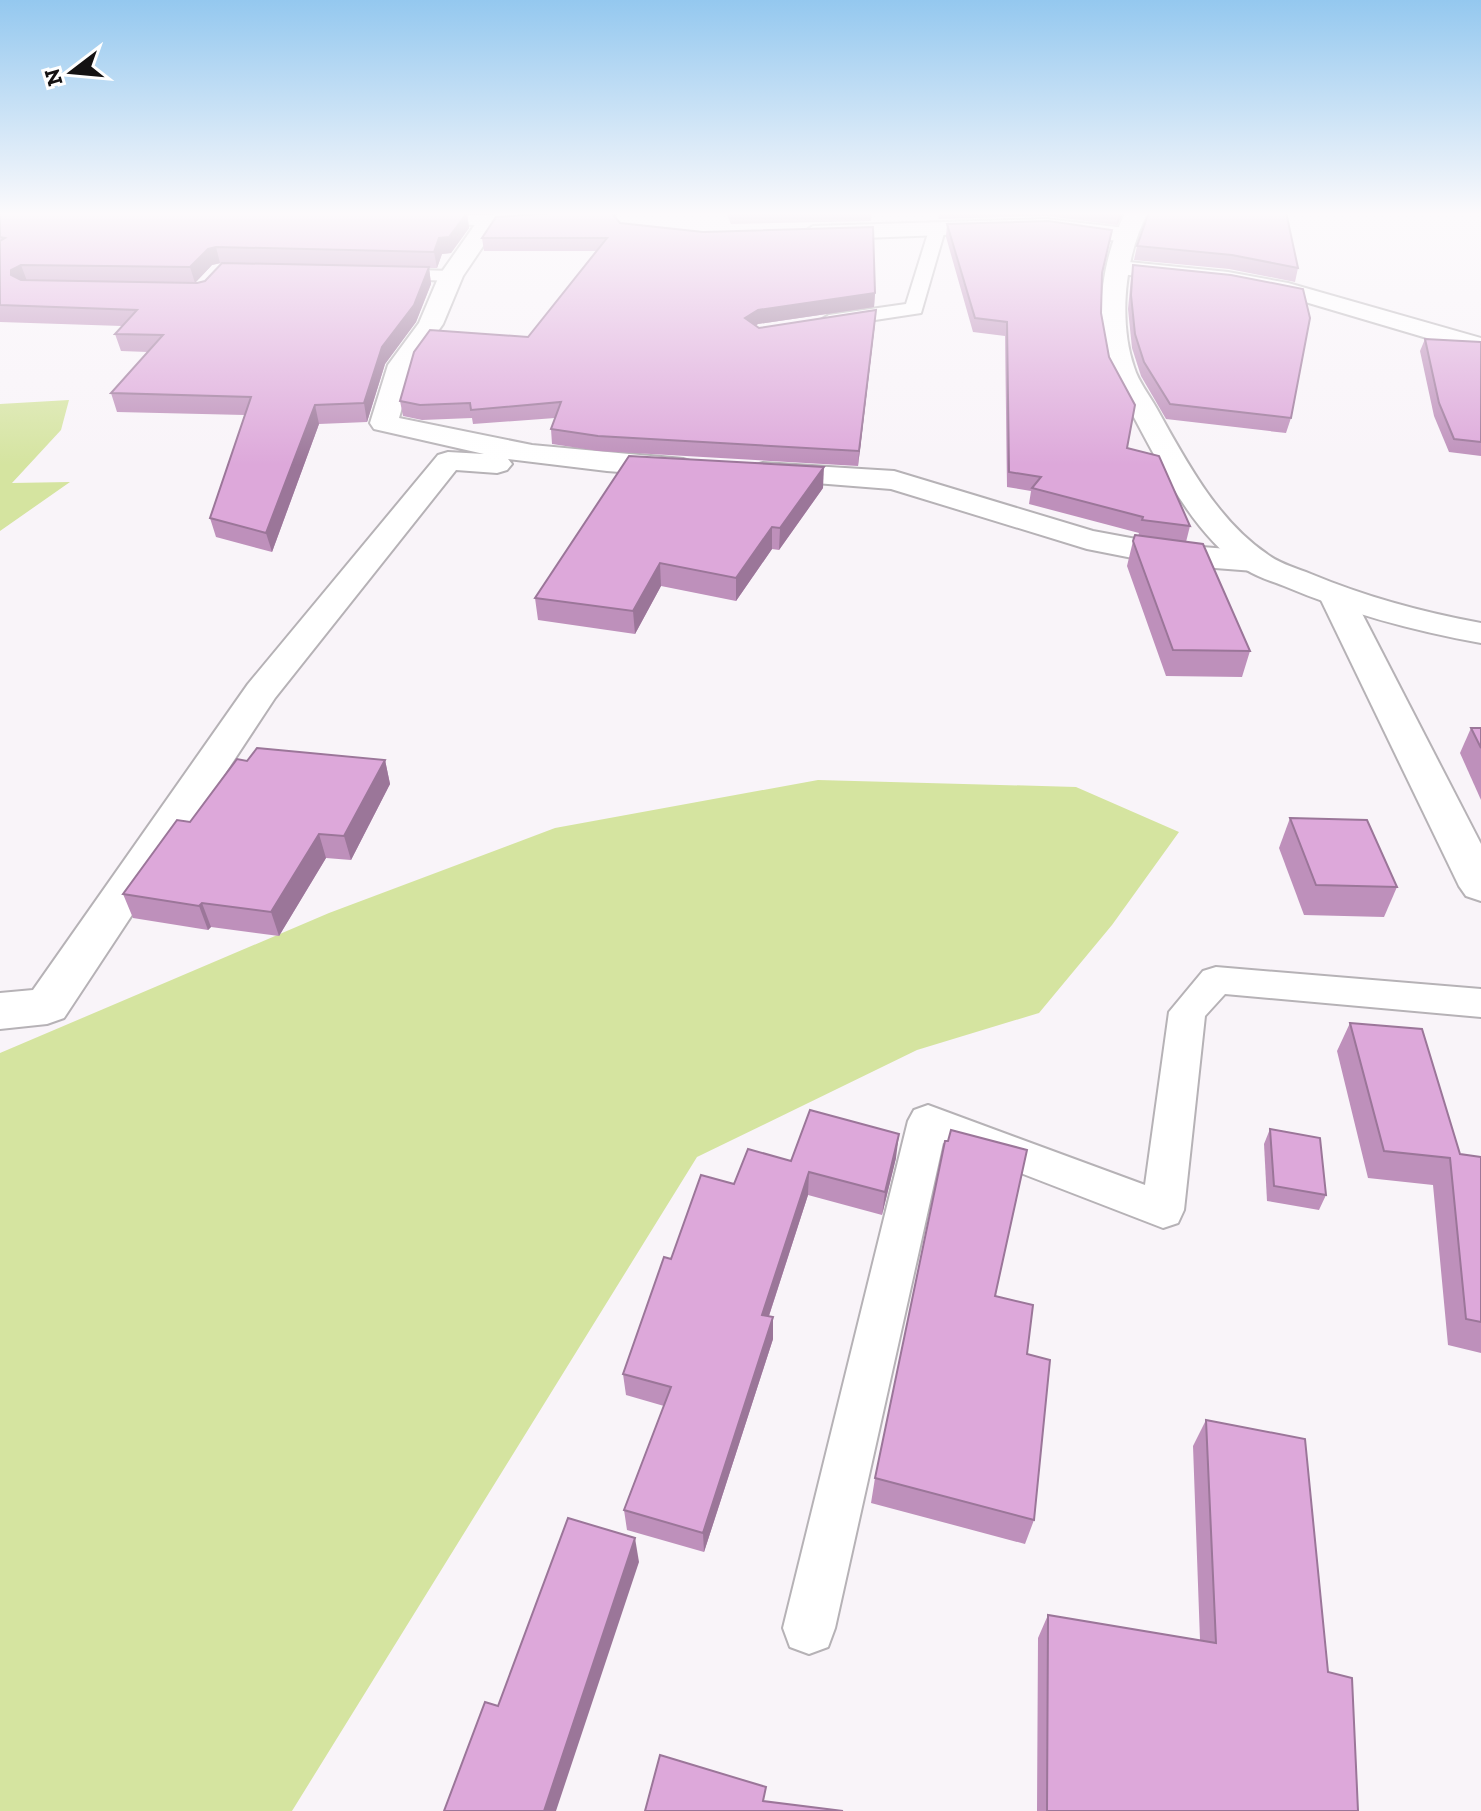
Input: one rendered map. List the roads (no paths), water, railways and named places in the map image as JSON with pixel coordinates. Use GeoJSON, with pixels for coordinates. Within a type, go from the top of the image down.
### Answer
{"type":"FeatureCollection","features":[{"type":"Feature","properties":{"kind":"street"},"geometry":{"type":"LineString","coordinates":[[442,297],[431,324],[401,365],[384,423],[502,449],[599,463],[707,469]]}},
{"type":"Feature","properties":{"kind":"street"},"geometry":{"type":"LineString","coordinates":[[1118,297],[1116,348],[1121,369],[1192,491],[1223,531],[1254,561]]}},
{"type":"Feature","properties":{"kind":"street"},"geometry":{"type":"LineString","coordinates":[[1310,297],[1481,346]]}},
{"type":"Feature","properties":{"kind":"street"},"geometry":{"type":"LineString","coordinates":[[0,1011],[47,1006],[261,692],[448,461],[545,468],[599,463]]}},
{"type":"Feature","properties":{"kind":"street"},"geometry":{"type":"LineString","coordinates":[[738,471],[894,480],[1087,539],[1163,554],[1254,561],[1337,598],[1392,615],[1481,633]]}},
{"type":"Feature","properties":{"kind":"street"},"geometry":{"type":"LineString","coordinates":[[1337,598],[1481,886]]}},
{"type":"Feature","properties":{"kind":"lane"},"geometry":{"type":"LineString","coordinates":[[815,323],[914,309],[918,297]]}},
{"type":"Feature","properties":{"kind":"lane"},"geometry":{"type":"LineString","coordinates":[[809,1628],[928,1121],[1163,1210],[1187,1012],[1216,980],[1481,1003]]}}]}
